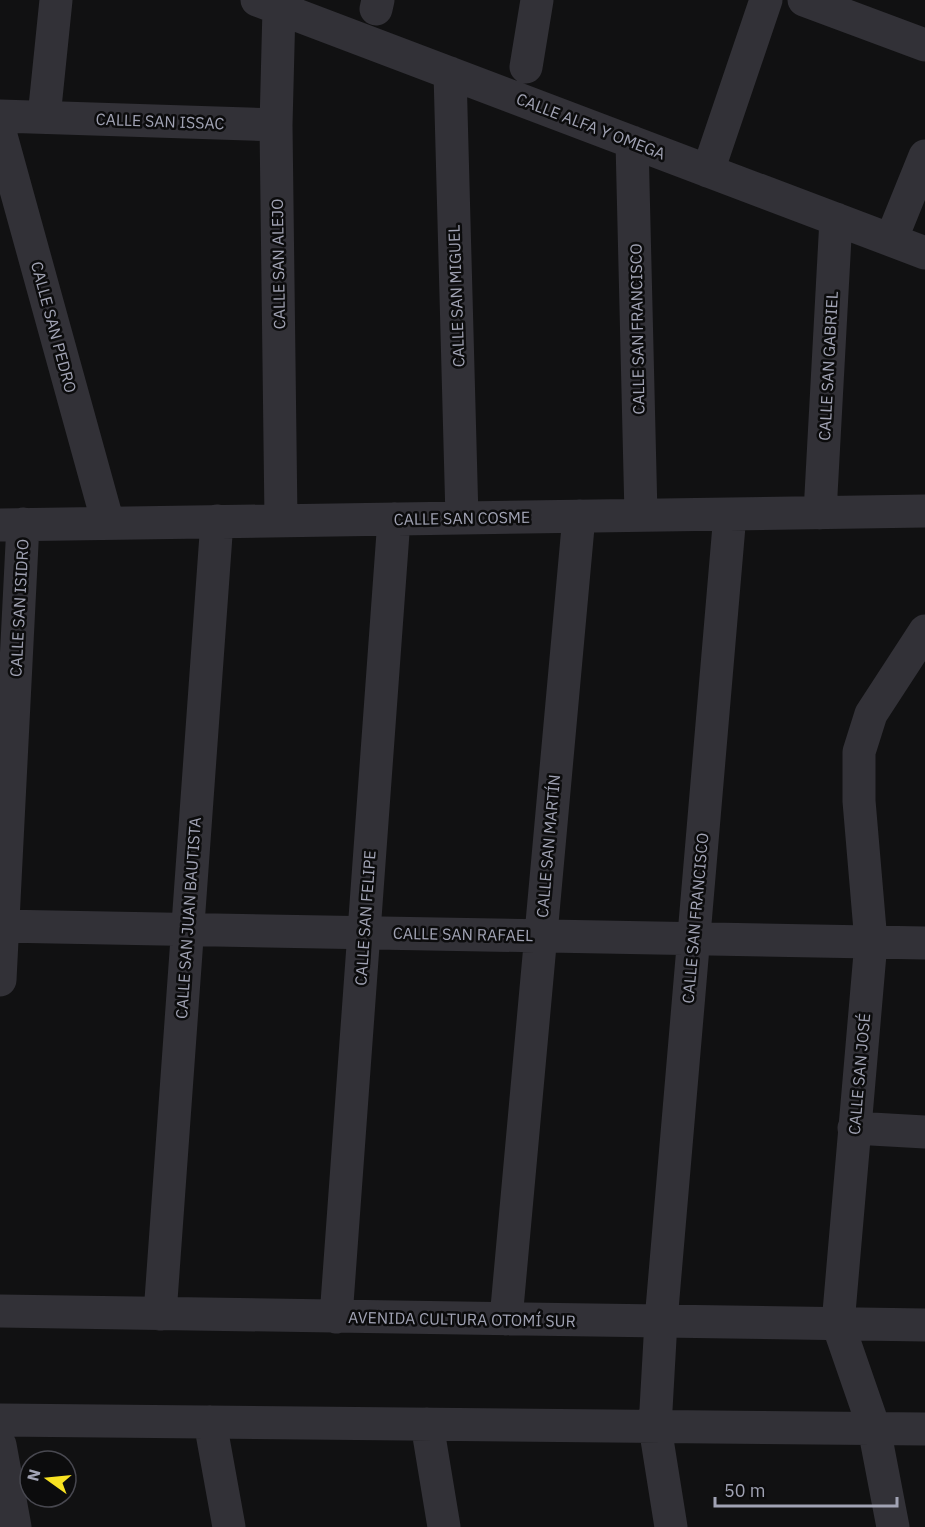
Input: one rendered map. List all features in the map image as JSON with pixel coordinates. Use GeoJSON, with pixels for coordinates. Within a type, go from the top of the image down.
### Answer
{"type":"FeatureCollection","features":[{"type":"Feature","properties":{"kind":"street"},"geometry":{"type":"LineString","coordinates":[[44,117],[56,0]]}},
{"type":"Feature","properties":{"kind":"street"},"geometry":{"type":"LineString","coordinates":[[526,66],[537,0]]}},
{"type":"Feature","properties":{"kind":"street"},"geometry":{"type":"LineString","coordinates":[[708,171],[766,0]]}},
{"type":"Feature","properties":{"kind":"street"},"geometry":{"type":"LineString","coordinates":[[804,0],[925,45]]}},
{"type":"Feature","properties":{"kind":"street","name":"CALLE ALFA Y OMEGA"},"geometry":{"type":"LineString","coordinates":[[268,4],[925,253]]}},
{"type":"Feature","properties":{"kind":"street","name":"CALLE SAN ALEJO"},"geometry":{"type":"LineString","coordinates":[[268,4],[276,125],[281,520]]}},
{"type":"Feature","properties":{"kind":"street","name":"CALLE SAN MIGUEL"},"geometry":{"type":"LineString","coordinates":[[450,74],[462,518]]}},
{"type":"Feature","properties":{"kind":"street","name":"CALLE SAN ISSAC"},"geometry":{"type":"LineString","coordinates":[[0,116],[276,125]]}},
{"type":"Feature","properties":{"kind":"street","name":"CALLE SAN PEDRO"},"geometry":{"type":"LineString","coordinates":[[0,132],[108,523]]}},
{"type":"Feature","properties":{"kind":"street","name":"CALLE SAN FRANCISCO"},"geometry":{"type":"LineString","coordinates":[[632,142],[641,515]]}},
{"type":"Feature","properties":{"kind":"street"},"geometry":{"type":"LineString","coordinates":[[891,240],[925,156]]}},
{"type":"Feature","properties":{"kind":"street","name":"CALLE SAN GABRIEL"},"geometry":{"type":"LineString","coordinates":[[820,513],[836,219]]}},
{"type":"Feature","properties":{"kind":"street","name":"CALLE SAN COSME"},"geometry":{"type":"LineString","coordinates":[[11,524],[925,511]]}},
{"type":"Feature","properties":{"kind":"street","name":"CALLE SAN FRANCISCO"},"geometry":{"type":"LineString","coordinates":[[671,1527],[655,1426],[661,1321],[730,514]]}},
{"type":"Feature","properties":{"kind":"street","name":"CALLE SAN MARTÍN"},"geometry":{"type":"LineString","coordinates":[[506,1319],[579,516]]}},
{"type":"Feature","properties":{"kind":"street","name":"CALLE SAN FELIPE"},"geometry":{"type":"LineString","coordinates":[[336,1317],[394,519]]}},
{"type":"Feature","properties":{"kind":"street","name":"CALLE SAN JUAN BAUTISTA"},"geometry":{"type":"LineString","coordinates":[[160,1314],[217,522]]}},
{"type":"Feature","properties":{"kind":"street","name":"CALLE SAN ISIDRO"},"geometry":{"type":"LineString","coordinates":[[0,980],[11,524]]}},
{"type":"Feature","properties":{"kind":"street","name":"CALLE SAN JOSÉ"},"geometry":{"type":"LineString","coordinates":[[893,1527],[874,1428],[838,1324],[871,942],[858,801],[859,752],[871,714],[925,631]]}},
{"type":"Feature","properties":{"kind":"street","name":"CALLE SAN RAFAEL"},"geometry":{"type":"LineString","coordinates":[[1,926],[925,943]]}},
{"type":"Feature","properties":{"kind":"street"},"geometry":{"type":"LineString","coordinates":[[854,1128],[925,1132]]}},
{"type":"Feature","properties":{"kind":"street","name":"AVENIDA CULTURA OTOMÍ SUR"},"geometry":{"type":"LineString","coordinates":[[0,1311],[925,1325]]}},
{"type":"Feature","properties":{"kind":"street"},"geometry":{"type":"LineString","coordinates":[[0,1420],[925,1429]]}},
{"type":"Feature","properties":{"kind":"street"},"geometry":{"type":"LineString","coordinates":[[210,1422],[229,1527]]}},
{"type":"Feature","properties":{"kind":"street"},"geometry":{"type":"LineString","coordinates":[[427,1424],[444,1527]]}},
{"type":"Feature","properties":{"kind":"street"},"geometry":{"type":"LineString","coordinates":[[0,1445],[15,1527]]}}]}
